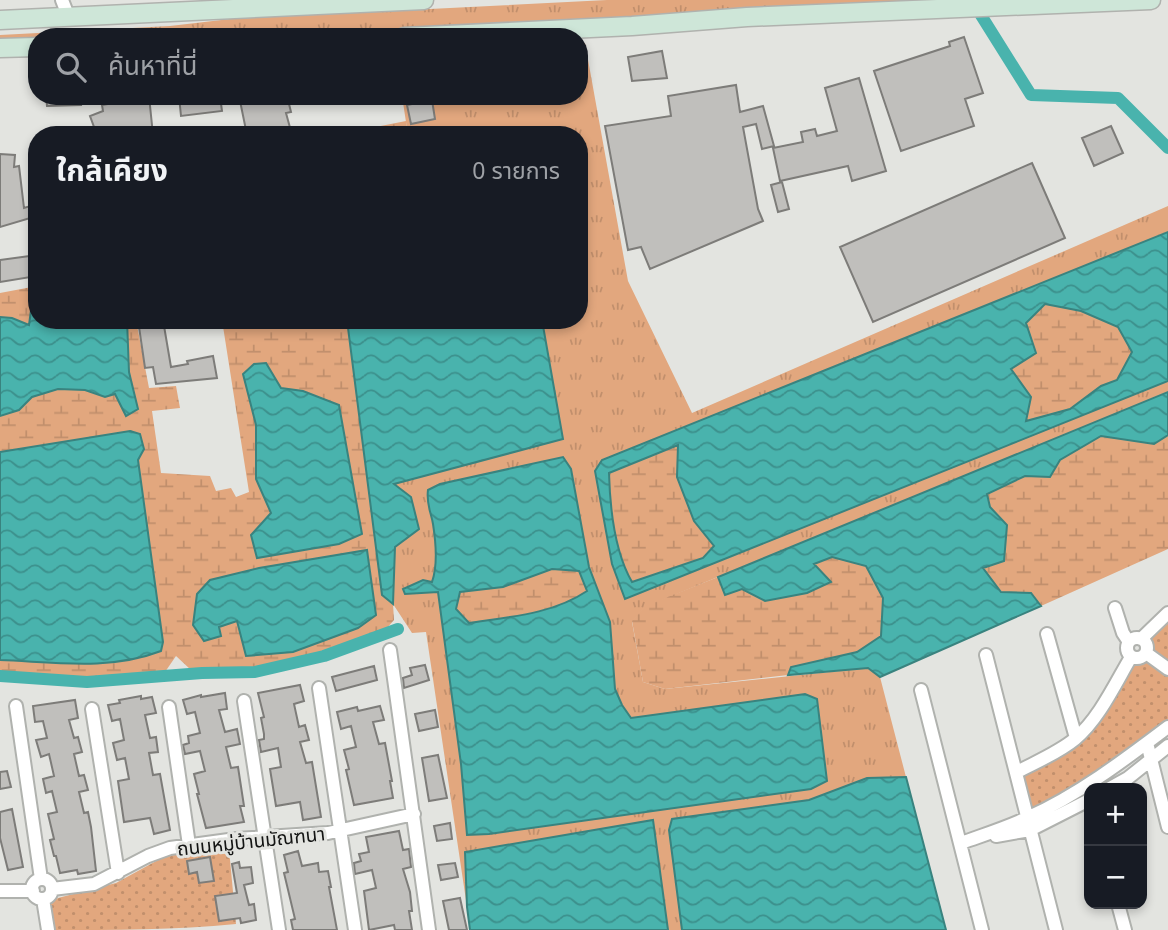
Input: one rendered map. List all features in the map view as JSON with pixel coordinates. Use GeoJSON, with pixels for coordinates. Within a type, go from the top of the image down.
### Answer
{"type":"FeatureCollection","features":[{"type":"Feature","properties":{"kind":"main road"},"geometry":{"type":"LineString","coordinates":[[0,20],[424,0]]}},
{"type":"Feature","properties":{"kind":"main road"},"geometry":{"type":"LineString","coordinates":[[588,28],[747,18],[1151,0]]}},
{"type":"Feature","properties":{"kind":"main road"},"geometry":{"type":"LineString","coordinates":[[45,28],[180,22],[224,10]]}},
{"type":"Feature","properties":{"kind":"main road"},"geometry":{"type":"LineString","coordinates":[[0,30],[28,29]]}},
{"type":"Feature","properties":{"kind":"main road"},"geometry":{"type":"LineString","coordinates":[[3,47],[28,47]]}},
{"type":"Feature","properties":{"kind":"street"},"geometry":{"type":"LineString","coordinates":[[62,0],[69,18]]}},
{"type":"Feature","properties":{"kind":"street"},"geometry":{"type":"LineString","coordinates":[[1115,608],[1123,633],[1146,643],[1146,653],[1141,658],[1131,657]]}},
{"type":"Feature","properties":{"kind":"street"},"geometry":{"type":"LineString","coordinates":[[1131,657],[1126,648],[1168,613]]}},
{"type":"Feature","properties":{"kind":"street"},"geometry":{"type":"LineString","coordinates":[[1047,634],[1076,738]]}},
{"type":"Feature","properties":{"kind":"street"},"geometry":{"type":"LineString","coordinates":[[390,650],[429,930]]}},
{"type":"Feature","properties":{"kind":"street"},"geometry":{"type":"LineString","coordinates":[[1146,653],[1168,669]]}},
{"type":"Feature","properties":{"kind":"street"},"geometry":{"type":"LineString","coordinates":[[986,655],[1056,930]]}},
{"type":"Feature","properties":{"kind":"street"},"geometry":{"type":"LineString","coordinates":[[1017,772],[1051,755],[1076,738],[1099,710],[1131,657]]}},
{"type":"Feature","properties":{"kind":"street"},"geometry":{"type":"LineString","coordinates":[[319,688],[355,930]]}},
{"type":"Feature","properties":{"kind":"street"},"geometry":{"type":"LineString","coordinates":[[921,690],[982,930]]}},
{"type":"Feature","properties":{"kind":"street"},"geometry":{"type":"LineString","coordinates":[[244,701],[279,930]]}},
{"type":"Feature","properties":{"kind":"street"},"geometry":{"type":"LineString","coordinates":[[16,706],[41,880],[50,883],[43,893],[48,930]]}},
{"type":"Feature","properties":{"kind":"street"},"geometry":{"type":"LineString","coordinates":[[169,706],[189,845]]}},
{"type":"Feature","properties":{"kind":"street"},"geometry":{"type":"LineString","coordinates":[[92,709],[118,873]]}},
{"type":"Feature","properties":{"kind":"street"},"geometry":{"type":"LineString","coordinates":[[1093,783],[1168,727]]}},
{"type":"Feature","properties":{"kind":"street"},"geometry":{"type":"LineString","coordinates":[[1147,743],[1168,827]]}},
{"type":"Feature","properties":{"kind":"street"},"geometry":{"type":"LineString","coordinates":[[1119,783],[1168,746]]}},
{"type":"Feature","properties":{"kind":"street"},"geometry":{"type":"LineString","coordinates":[[1029,824],[1084,789]]}},
{"type":"Feature","properties":{"kind":"street"},"geometry":{"type":"LineString","coordinates":[[961,843],[1029,824],[1084,802]]}},
{"type":"Feature","properties":{"kind":"street","name":"ถนนหมู่บ้านมัณฑนา"},"geometry":{"type":"LineString","coordinates":[[0,891],[43,893],[94,884],[148,856],[189,845],[301,836],[414,814]]}},
{"type":"Feature","properties":{"kind":"street"},"geometry":{"type":"LineString","coordinates":[[1119,909],[1125,930]]}},
{"type":"Feature","properties":{"kind":"green space"},"geometry":{"type":"Polygon","coordinates":[[[607,0],[949,0],[425,28],[132,28],[230,19],[607,0]]]}},
{"type":"Feature","properties":{"kind":"green space"},"geometry":{"type":"Polygon","coordinates":[[[28,34],[28,41],[0,41],[0,35],[28,34]]]}},
{"type":"Feature","properties":{"kind":"green space"},"geometry":{"type":"Polygon","coordinates":[[[588,60],[628,281],[692,413],[1168,206],[1168,232],[602,460],[625,599],[1168,381],[1168,392],[645,607],[632,622],[643,682],[665,689],[868,668],[880,677],[906,777],[867,778],[809,800],[672,819],[669,830],[682,930],[668,930],[653,821],[465,852],[467,907],[426,632],[412,633],[393,604],[393,484],[563,439],[544,329],[588,329],[588,126],[407,126],[403,105],[588,105],[588,60]],[[563,457],[440,484],[428,490],[436,546],[434,576],[432,583],[423,580],[405,594],[438,591],[461,764],[467,835],[805,694],[631,718],[615,689],[610,622],[589,567],[571,469],[563,457]]]}},
{"type":"Feature","properties":{"kind":"green space"},"geometry":{"type":"Polygon","coordinates":[[[406,121],[407,126],[381,126],[406,121]]]}},
{"type":"Feature","properties":{"kind":"green space"},"geometry":{"type":"Polygon","coordinates":[[[28,288],[28,325],[12,318],[0,317],[0,293],[28,288]]]}},
{"type":"Feature","properties":{"kind":"green space"},"geometry":{"type":"Polygon","coordinates":[[[1045,304],[1081,311],[1119,327],[1132,352],[1117,380],[1101,386],[1070,409],[1025,421],[1011,369],[1036,353],[1026,323],[1045,304]]]}},
{"type":"Feature","properties":{"kind":"green space"},"geometry":{"type":"Polygon","coordinates":[[[127,329],[138,329],[149,388],[176,386],[180,408],[152,411],[161,473],[210,476],[216,491],[231,488],[236,497],[249,492],[223,329],[348,329],[382,595],[393,604],[394,620],[387,628],[320,654],[238,670],[191,670],[176,656],[165,672],[96,678],[0,671],[0,660],[102,664],[138,460],[144,449],[130,431],[0,452],[0,416],[19,410],[32,397],[58,389],[85,390],[105,397],[115,394],[138,410],[129,372],[127,329]],[[244,374],[256,425],[256,479],[271,513],[251,535],[362,534],[355,502],[303,391],[281,388],[244,374]],[[367,550],[259,568],[219,627],[237,621],[247,656],[367,550]]]}},
{"type":"Feature","properties":{"kind":"green space"},"geometry":{"type":"Polygon","coordinates":[[[1168,435],[1168,549],[1041,606],[1031,593],[1002,592],[982,568],[1004,561],[1007,525],[990,507],[987,494],[1025,476],[1050,477],[1060,460],[1101,436],[1154,443],[1168,435]]]}},
{"type":"Feature","properties":{"kind":"green space"},"geometry":{"type":"Polygon","coordinates":[[[678,445],[677,477],[694,521],[715,546],[704,558],[632,582],[617,543],[608,473],[678,445]]]}},
{"type":"Feature","properties":{"kind":"green space"},"geometry":{"type":"Polygon","coordinates":[[[832,557],[866,566],[883,598],[881,636],[857,652],[791,667],[788,675],[665,689],[643,682],[632,621],[645,606],[718,577],[725,595],[742,589],[765,601],[830,581],[813,564],[832,557]]]}},
{"type":"Feature","properties":{"kind":"green space"},"geometry":{"type":"Polygon","coordinates":[[[551,569],[580,571],[587,591],[545,610],[469,623],[456,609],[460,592],[503,587],[551,569]]]}},
{"type":"Feature","properties":{"kind":"green space"},"geometry":{"type":"Polygon","coordinates":[[[1168,621],[1168,722],[1146,740],[1035,810],[1030,808],[1020,776],[1074,749],[1085,737],[1131,664],[1140,664],[1154,653],[1149,637],[1168,621]]]}},
{"type":"Feature","properties":{"kind":"green space"},"geometry":{"type":"Polygon","coordinates":[[[229,849],[236,924],[167,929],[52,930],[49,908],[51,902],[58,898],[116,883],[169,854],[229,849]]]}},
{"type":"Feature","properties":{"kind":"water"},"geometry":{"type":"Polygon","coordinates":[[[1168,232],[1168,381],[625,599],[612,564],[595,471],[602,460],[1168,232]],[[1045,304],[1026,323],[1036,353],[1011,369],[1031,397],[1026,421],[1070,409],[1101,386],[1117,380],[1132,352],[1118,327],[1081,311],[1045,304]],[[678,445],[609,473],[617,543],[632,582],[703,558],[714,546],[694,521],[677,477],[678,445]]]}},
{"type":"Feature","properties":{"kind":"water"},"geometry":{"type":"Polygon","coordinates":[[[0,317],[12,318],[28,325],[28,329],[127,329],[129,372],[138,409],[126,416],[115,394],[105,397],[85,390],[58,389],[32,397],[19,410],[0,416],[0,317]]]}},
{"type":"Feature","properties":{"kind":"water"},"geometry":{"type":"Polygon","coordinates":[[[348,329],[544,329],[563,439],[394,484],[411,497],[419,529],[395,547],[393,604],[382,595],[348,329]]]}},
{"type":"Feature","properties":{"kind":"water"},"geometry":{"type":"Polygon","coordinates":[[[266,363],[281,388],[303,391],[339,405],[362,534],[339,544],[257,558],[251,535],[271,513],[256,479],[256,425],[243,374],[254,364],[266,363]]]}},
{"type":"Feature","properties":{"kind":"water"},"geometry":{"type":"Polygon","coordinates":[[[1168,392],[1168,435],[1154,444],[1101,436],[1060,460],[1050,477],[1025,476],[987,494],[990,507],[1007,525],[1004,561],[983,568],[1001,592],[1031,593],[1041,606],[880,677],[868,668],[788,675],[791,667],[857,652],[881,636],[883,598],[866,566],[832,557],[814,564],[831,582],[807,593],[765,601],[742,589],[725,595],[718,577],[1168,392]]]}},
{"type":"Feature","properties":{"kind":"water"},"geometry":{"type":"Polygon","coordinates":[[[130,431],[140,434],[144,449],[138,460],[163,642],[161,651],[122,661],[101,663],[0,660],[0,452],[130,431]]]}},
{"type":"Feature","properties":{"kind":"water"},"geometry":{"type":"Polygon","coordinates":[[[563,457],[571,469],[589,567],[610,622],[615,689],[631,718],[805,694],[817,699],[827,781],[811,789],[467,835],[461,764],[438,592],[405,594],[403,589],[423,580],[432,582],[436,546],[428,490],[440,484],[563,457]],[[552,569],[503,587],[460,592],[456,609],[469,623],[545,610],[587,591],[579,571],[552,569]]]}},
{"type":"Feature","properties":{"kind":"water"},"geometry":{"type":"Polygon","coordinates":[[[367,550],[376,615],[358,628],[293,652],[246,656],[237,621],[219,627],[221,636],[204,641],[193,625],[197,594],[210,580],[259,568],[367,550]]]}},
{"type":"Feature","properties":{"kind":"water"},"geometry":{"type":"Polygon","coordinates":[[[906,777],[946,930],[682,930],[669,830],[672,819],[809,800],[867,778],[906,777]]]}},
{"type":"Feature","properties":{"kind":"water"},"geometry":{"type":"Polygon","coordinates":[[[653,820],[668,930],[470,930],[465,852],[653,820]]]}},
{"type":"Feature","properties":{"kind":"building"},"geometry":{"type":"Polygon","coordinates":[[[964,37],[983,93],[965,99],[974,126],[901,151],[874,71],[950,46],[949,42],[964,37]]]}},
{"type":"Feature","properties":{"kind":"building"},"geometry":{"type":"Polygon","coordinates":[[[662,51],[667,78],[632,81],[628,57],[662,51]]]}},
{"type":"Feature","properties":{"kind":"building"},"geometry":{"type":"Polygon","coordinates":[[[859,78],[886,171],[852,181],[848,166],[780,181],[773,148],[803,142],[801,132],[815,129],[817,136],[837,131],[825,88],[859,78]]]}},
{"type":"Feature","properties":{"kind":"building"},"geometry":{"type":"Polygon","coordinates":[[[736,85],[740,112],[763,106],[774,146],[762,149],[756,124],[743,127],[758,209],[763,221],[650,269],[641,247],[628,250],[605,126],[671,116],[668,96],[736,85]]]}},
{"type":"Feature","properties":{"kind":"building"},"geometry":{"type":"Polygon","coordinates":[[[102,105],[150,105],[152,126],[94,126],[90,116],[103,111],[102,105]]]}},
{"type":"Feature","properties":{"kind":"building"},"geometry":{"type":"Polygon","coordinates":[[[180,105],[221,105],[222,111],[181,116],[180,105]]]}},
{"type":"Feature","properties":{"kind":"building"},"geometry":{"type":"Polygon","coordinates":[[[241,105],[289,105],[291,112],[286,113],[290,126],[245,126],[241,105]]]}},
{"type":"Feature","properties":{"kind":"building"},"geometry":{"type":"Polygon","coordinates":[[[407,105],[433,105],[435,119],[411,124],[407,105]]]}},
{"type":"Feature","properties":{"kind":"building"},"geometry":{"type":"Polygon","coordinates":[[[1111,126],[1123,153],[1094,166],[1082,138],[1111,126]]]}},
{"type":"Feature","properties":{"kind":"building"},"geometry":{"type":"Polygon","coordinates":[[[0,154],[15,155],[14,167],[19,166],[24,208],[28,207],[28,219],[0,227],[0,154]]]}},
{"type":"Feature","properties":{"kind":"building"},"geometry":{"type":"Polygon","coordinates":[[[1032,163],[1065,238],[873,322],[840,247],[1032,163]]]}},
{"type":"Feature","properties":{"kind":"building"},"geometry":{"type":"Polygon","coordinates":[[[782,182],[789,209],[778,212],[771,185],[782,182]]]}},
{"type":"Feature","properties":{"kind":"building"},"geometry":{"type":"Polygon","coordinates":[[[28,256],[28,277],[0,282],[0,260],[28,256]]]}},
{"type":"Feature","properties":{"kind":"building"},"geometry":{"type":"Polygon","coordinates":[[[139,329],[165,329],[171,367],[213,356],[217,378],[156,384],[153,367],[145,368],[139,329]]]}},
{"type":"Feature","properties":{"kind":"building"},"geometry":{"type":"Polygon","coordinates":[[[425,665],[429,680],[404,688],[403,678],[412,675],[410,668],[425,665]]]}},
{"type":"Feature","properties":{"kind":"building"},"geometry":{"type":"Polygon","coordinates":[[[374,666],[377,680],[336,691],[332,677],[374,666]]]}},
{"type":"Feature","properties":{"kind":"building"},"geometry":{"type":"Polygon","coordinates":[[[300,685],[304,701],[294,704],[299,727],[305,725],[309,740],[300,742],[306,763],[312,762],[321,817],[303,820],[300,802],[276,806],[270,769],[281,767],[278,748],[261,752],[259,740],[264,739],[261,718],[264,717],[258,693],[300,685]]]}},
{"type":"Feature","properties":{"kind":"building"},"geometry":{"type":"Polygon","coordinates":[[[225,693],[227,709],[219,710],[225,732],[237,729],[240,744],[226,747],[231,768],[238,767],[244,806],[240,806],[244,822],[206,828],[194,774],[205,771],[200,751],[185,754],[183,745],[189,743],[188,736],[200,733],[195,712],[187,714],[183,700],[225,693]]]}},
{"type":"Feature","properties":{"kind":"building"},"geometry":{"type":"Polygon","coordinates":[[[141,696],[141,699],[152,697],[156,713],[145,715],[150,738],[156,737],[158,752],[149,753],[153,775],[160,774],[170,830],[154,834],[150,818],[124,822],[118,781],[129,779],[125,758],[117,760],[113,743],[124,740],[120,719],[112,721],[108,705],[141,696]]]}},
{"type":"Feature","properties":{"kind":"building"},"geometry":{"type":"Polygon","coordinates":[[[75,700],[78,718],[69,720],[74,738],[78,737],[82,752],[74,754],[79,776],[84,775],[88,790],[79,792],[84,813],[88,812],[96,871],[78,874],[77,870],[60,873],[54,856],[50,840],[54,839],[48,814],[57,812],[52,791],[46,793],[43,779],[54,776],[49,754],[41,757],[36,740],[47,738],[43,721],[35,722],[33,706],[75,700]]]}},
{"type":"Feature","properties":{"kind":"building"},"geometry":{"type":"Polygon","coordinates":[[[380,706],[384,720],[373,722],[379,744],[385,743],[393,798],[354,805],[344,750],[356,747],[351,726],[341,729],[337,712],[357,707],[358,711],[380,706]]]}},
{"type":"Feature","properties":{"kind":"building"},"geometry":{"type":"Polygon","coordinates":[[[435,710],[438,727],[419,731],[415,714],[435,710]]]}},
{"type":"Feature","properties":{"kind":"building"},"geometry":{"type":"Polygon","coordinates":[[[438,755],[447,798],[429,801],[422,758],[438,755]]]}},
{"type":"Feature","properties":{"kind":"building"},"geometry":{"type":"Polygon","coordinates":[[[7,771],[11,787],[0,789],[0,772],[7,771]]]}},
{"type":"Feature","properties":{"kind":"building"},"geometry":{"type":"Polygon","coordinates":[[[12,809],[23,867],[8,870],[0,838],[0,812],[12,809]]]}},
{"type":"Feature","properties":{"kind":"building"},"geometry":{"type":"Polygon","coordinates":[[[450,823],[452,839],[437,841],[434,826],[450,823]]]}},
{"type":"Feature","properties":{"kind":"building"},"geometry":{"type":"Polygon","coordinates":[[[399,831],[403,850],[409,849],[411,867],[403,869],[410,892],[412,930],[395,930],[394,925],[369,930],[364,891],[376,888],[372,870],[355,874],[354,863],[361,861],[359,854],[369,852],[366,837],[399,831]]]}},
{"type":"Feature","properties":{"kind":"building"},"geometry":{"type":"Polygon","coordinates":[[[298,851],[302,866],[318,863],[319,872],[328,871],[337,930],[293,930],[291,920],[295,919],[284,873],[288,872],[284,855],[298,851]]]}},
{"type":"Feature","properties":{"kind":"building"},"geometry":{"type":"Polygon","coordinates":[[[210,857],[214,881],[199,883],[197,872],[189,874],[187,861],[210,857]]]}},
{"type":"Feature","properties":{"kind":"building"},"geometry":{"type":"Polygon","coordinates":[[[239,862],[240,868],[251,867],[253,883],[244,885],[249,905],[254,904],[256,920],[241,923],[240,918],[219,921],[215,896],[237,893],[232,864],[239,862]]]}},
{"type":"Feature","properties":{"kind":"building"},"geometry":{"type":"Polygon","coordinates":[[[455,863],[458,877],[441,880],[438,865],[455,863]]]}},
{"type":"Feature","properties":{"kind":"building"},"geometry":{"type":"Polygon","coordinates":[[[460,898],[467,930],[449,930],[443,901],[460,898]]]}},
{"type":"Feature","properties":{"kind":"waterway"},"geometry":{"type":"LineString","coordinates":[[974,4],[1031,95],[1118,98],[1168,148]]}},
{"type":"Feature","properties":{"kind":"waterway"},"geometry":{"type":"LineString","coordinates":[[0,676],[87,682],[202,673],[255,672],[324,656],[398,629]]}}]}
